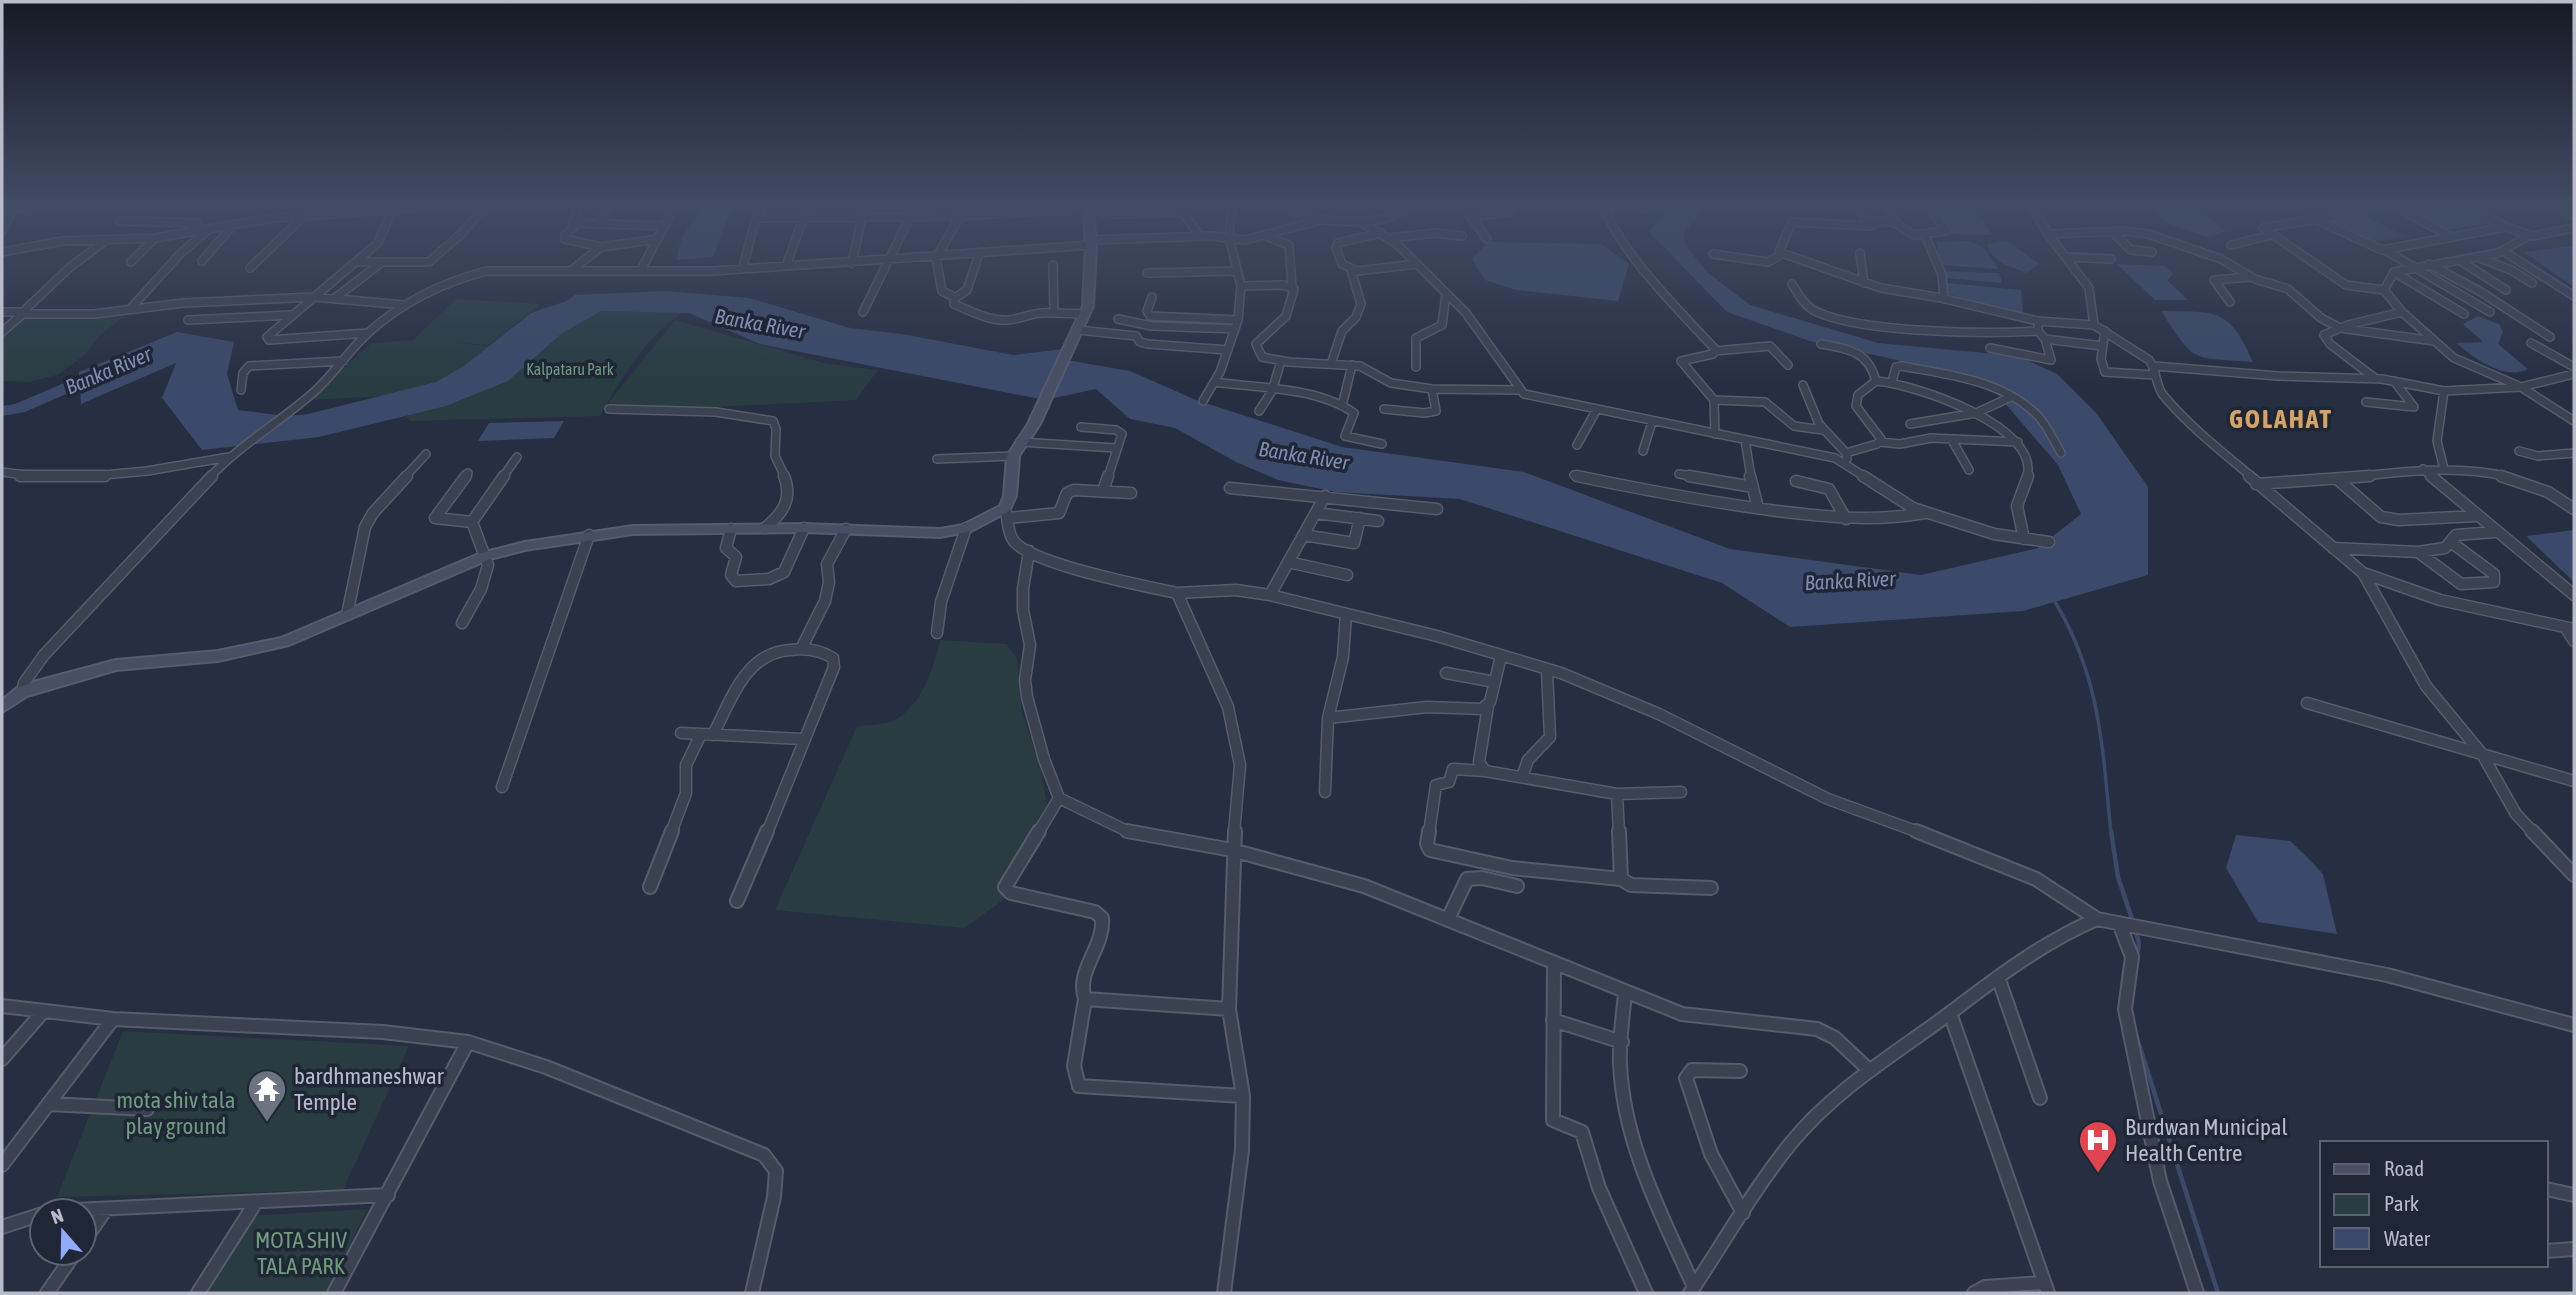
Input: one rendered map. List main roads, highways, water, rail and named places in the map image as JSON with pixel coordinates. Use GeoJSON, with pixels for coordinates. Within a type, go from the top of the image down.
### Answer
{"type":"FeatureCollection","features":[{"type":"Feature","properties":{"kind":"water"},"geometry":{"type":"Polygon","coordinates":[[[1475,263],[1629,264],[1618,301],[1516,290],[1485,280],[1475,263]]]}},
{"type":"Feature","properties":{"kind":"water"},"geometry":{"type":"Polygon","coordinates":[[[1680,263],[1700,263],[1707,272],[1750,305],[1878,343],[2018,356],[2057,374],[2097,414],[2148,487],[2148,575],[2023,611],[1790,627],[1722,583],[1460,499],[1336,492],[1278,480],[1236,462],[1175,428],[1130,419],[1096,389],[1045,400],[760,344],[689,313],[601,311],[561,334],[508,381],[446,406],[319,437],[202,450],[162,398],[176,363],[81,404],[79,372],[177,332],[234,342],[227,374],[238,410],[308,419],[442,386],[575,295],[666,291],[749,298],[850,328],[902,334],[1013,355],[1071,348],[1066,360],[1130,371],[1196,400],[1342,447],[1524,472],[1730,549],[1921,575],[2038,548],[2081,514],[2058,465],[1984,379],[1810,341],[1727,312],[1680,263]]]}},
{"type":"Feature","properties":{"kind":"water"},"geometry":{"type":"Polygon","coordinates":[[[1994,263],[1998,269],[1941,265],[1994,263]]]}},
{"type":"Feature","properties":{"kind":"water"},"geometry":{"type":"Polygon","coordinates":[[[2003,263],[2039,264],[2026,273],[2003,263]]]}},
{"type":"Feature","properties":{"kind":"water"},"geometry":{"type":"Polygon","coordinates":[[[2540,263],[2574,263],[2574,287],[2540,263]]]}},
{"type":"Feature","properties":{"kind":"water"},"geometry":{"type":"Polygon","coordinates":[[[2117,264],[2166,266],[2173,274],[2167,280],[2188,300],[2155,300],[2117,264]]]}},
{"type":"Feature","properties":{"kind":"water"},"geometry":{"type":"Polygon","coordinates":[[[1942,271],[1999,273],[2002,283],[1945,278],[1942,271]]]}},
{"type":"Feature","properties":{"kind":"water"},"geometry":{"type":"Polygon","coordinates":[[[1948,283],[2021,290],[2023,316],[1945,293],[1948,283]]]}},
{"type":"Feature","properties":{"kind":"water"},"geometry":{"type":"Polygon","coordinates":[[[2161,311],[2219,316],[2236,331],[2253,362],[2205,358],[2196,354],[2181,341],[2161,311]]]}},
{"type":"Feature","properties":{"kind":"water"},"geometry":{"type":"Polygon","coordinates":[[[2478,316],[2499,324],[2503,332],[2498,344],[2528,369],[2519,372],[2499,370],[2480,361],[2456,343],[2483,342],[2463,324],[2478,316]]]}},
{"type":"Feature","properties":{"kind":"water"},"geometry":{"type":"Polygon","coordinates":[[[564,421],[554,438],[478,441],[489,423],[564,421]]]}},
{"type":"Feature","properties":{"kind":"water"},"geometry":{"type":"Polygon","coordinates":[[[2574,530],[2574,582],[2526,536],[2574,530]]]}},
{"type":"Feature","properties":{"kind":"water"},"geometry":{"type":"Polygon","coordinates":[[[2236,835],[2290,841],[2307,857],[2323,874],[2337,934],[2258,922],[2226,868],[2236,835]]]}},
{"type":"Feature","properties":{"kind":"waterway","name":"Banka River"},"geometry":{"type":"LineString","coordinates":[[280,422],[308,419],[442,386],[470,370],[537,316],[579,302]]}},
{"type":"Feature","properties":{"kind":"waterway","name":"Banka River"},"geometry":{"type":"LineString","coordinates":[[2,411],[19,408],[104,371]]}},
{"type":"Feature","properties":{"kind":"waterway"},"geometry":{"type":"LineString","coordinates":[[2054,600],[2081,657],[2097,713],[2111,833]]}},
{"type":"Feature","properties":{"kind":"waterway"},"geometry":{"type":"LineString","coordinates":[[2111,831],[2118,877],[2133,922]]}},
{"type":"Feature","properties":{"kind":"waterway"},"geometry":{"type":"LineString","coordinates":[[2135,929],[2139,943],[2137,956]]}},
{"type":"Feature","properties":{"kind":"waterway"},"geometry":{"type":"LineString","coordinates":[[2136,1035],[2218,1293]]}},
{"type":"Feature","properties":{"kind":"place","name":"bardhmaneshwar Temple"},"geometry":{"type":"Point","coordinates":[267,1123]}},
{"type":"Feature","properties":{"kind":"place","name":"Burdwan Municipal Health Centre"},"geometry":{"type":"Point","coordinates":[2098,1174]}},
{"type":"Feature","properties":{"kind":"district","name":"GOLAHAT"},"geometry":{"type":"Point","coordinates":[2281,419]}},
{"type":"Feature","properties":{"kind":"park label","name":"Kalpataru Park"},"geometry":{"type":"Point","coordinates":[570,369]}},
{"type":"Feature","properties":{"kind":"park label","name":"mota shiv tala play ground"},"geometry":{"type":"Point","coordinates":[176,1113]}},
{"type":"Feature","properties":{"kind":"park label","name":"MOTA SHIV TALA PARK"},"geometry":{"type":"Point","coordinates":[301,1253]}}]}
